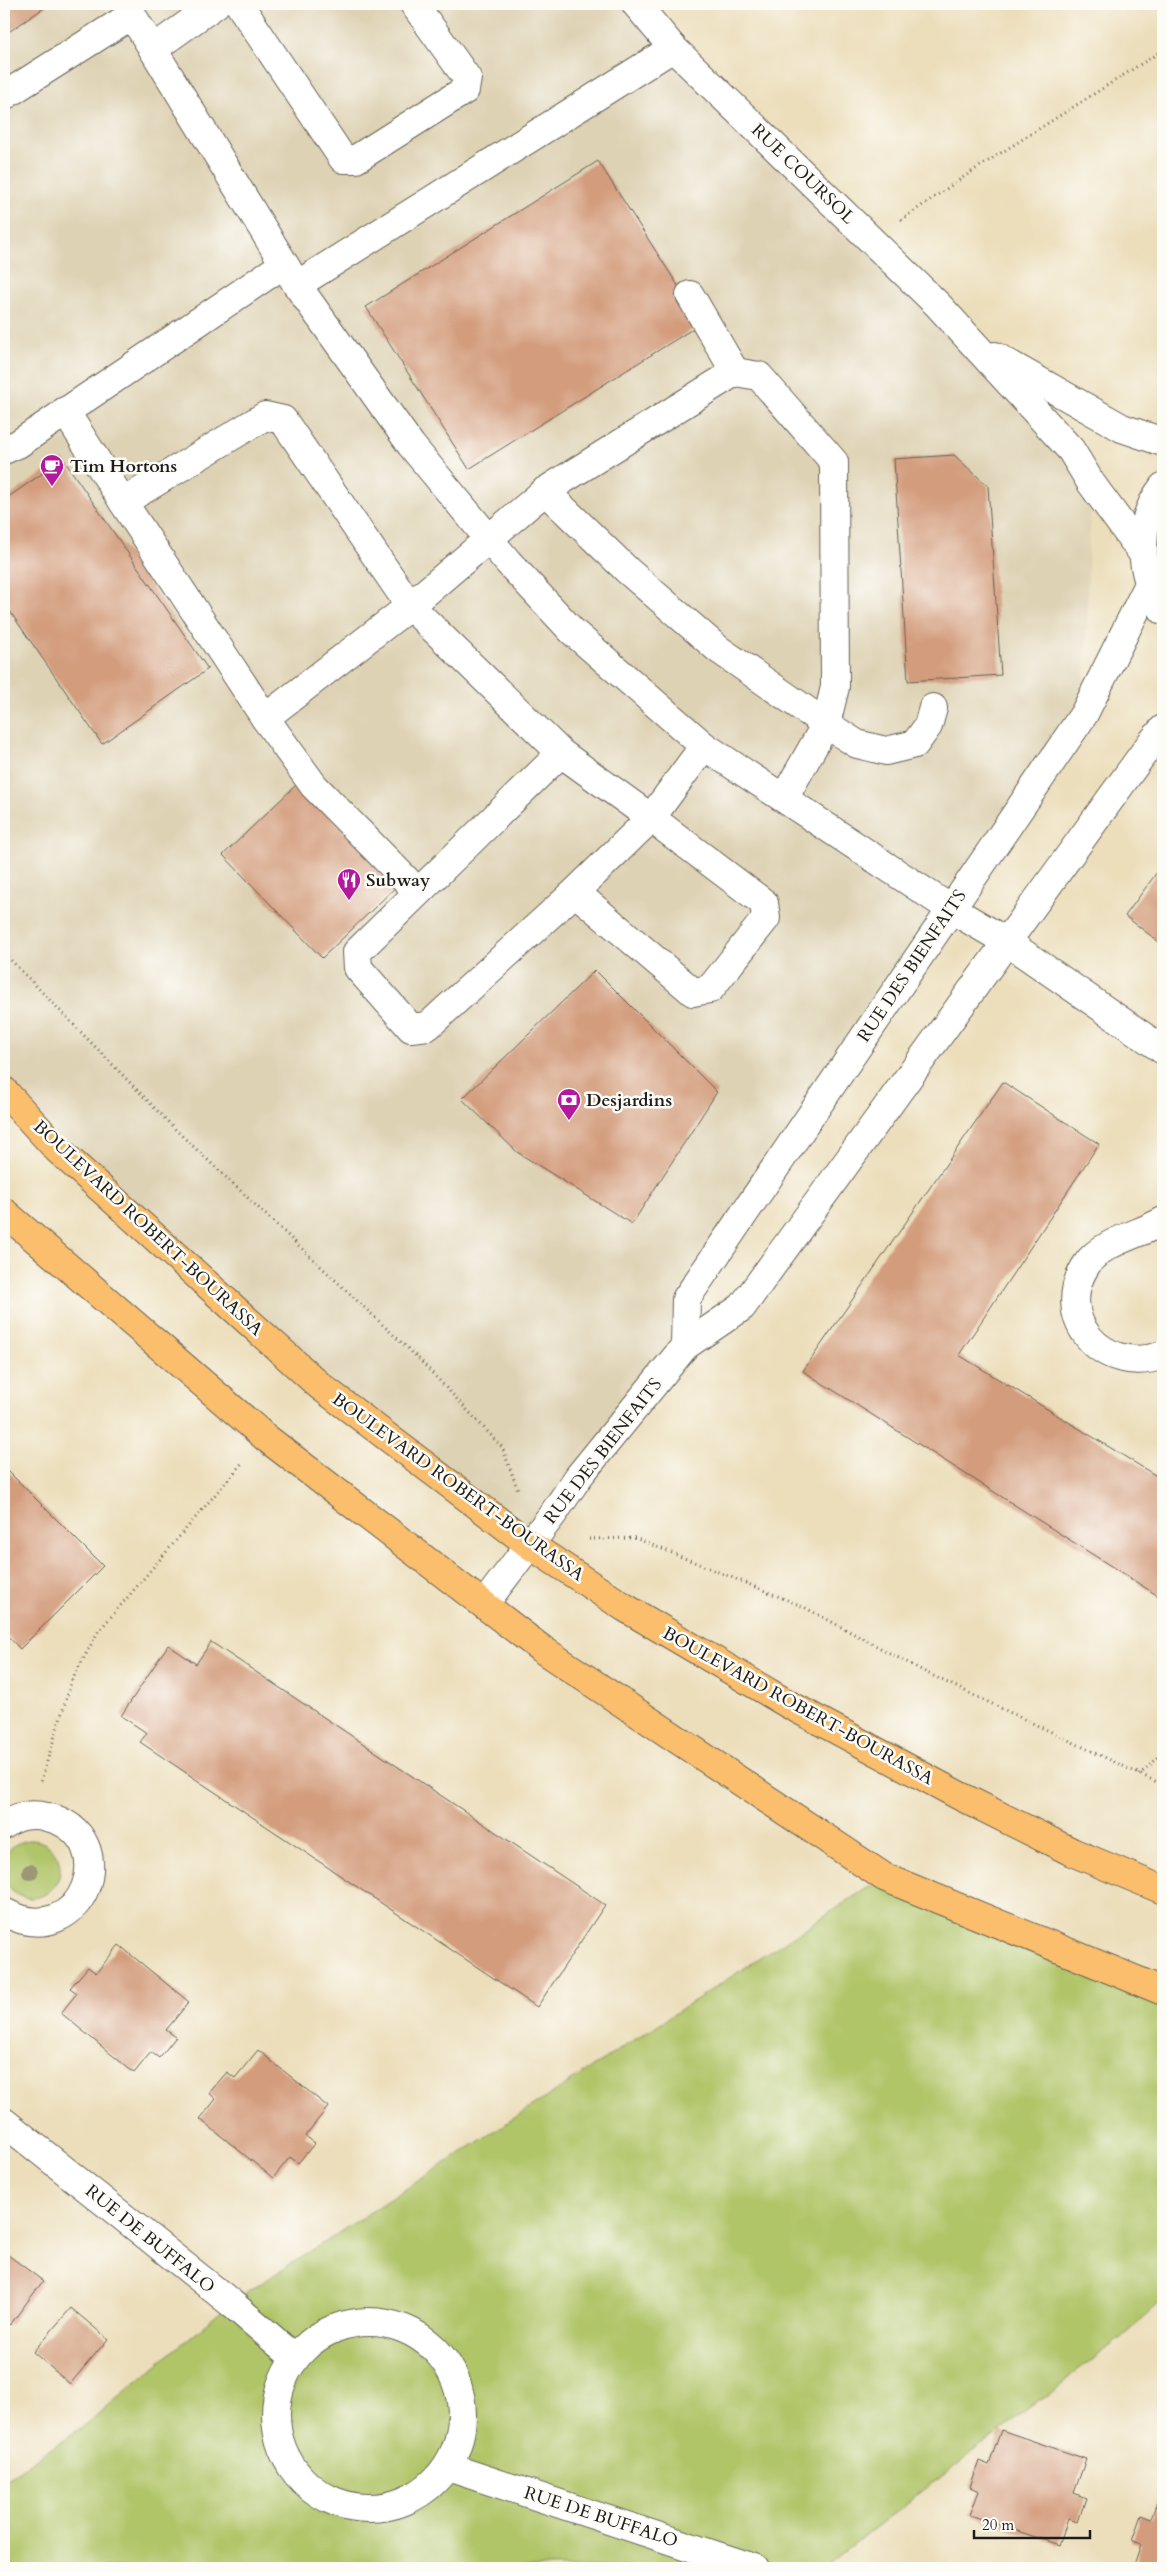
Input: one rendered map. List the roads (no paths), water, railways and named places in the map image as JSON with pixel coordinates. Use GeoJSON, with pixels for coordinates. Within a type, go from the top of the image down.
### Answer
{"type":"FeatureCollection","features":[{"type":"Feature","properties":{"kind":"highway","name":"BOULEVARD ROBERT-BOURASSA"},"geometry":{"type":"LineString","coordinates":[[4,1091],[57,1149],[320,1386],[530,1545],[624,1607],[788,1704],[958,1795],[1072,1852],[1163,1890]]}},
{"type":"Feature","properties":{"kind":"highway"},"geometry":{"type":"LineString","coordinates":[[4,1212],[266,1437],[485,1603],[543,1650],[884,1877],[1163,1991]]}},
{"type":"Feature","properties":{"kind":"street"},"geometry":{"type":"LineString","coordinates":[[153,49],[216,4]]}},
{"type":"Feature","properties":{"kind":"street"},"geometry":{"type":"LineString","coordinates":[[240,4],[343,159],[356,159],[466,90],[467,78],[414,4]]}},
{"type":"Feature","properties":{"kind":"street","name":"RUE COURSOL"},"geometry":{"type":"LineString","coordinates":[[636,4],[674,48],[938,305],[1071,450],[1091,483],[1142,554]]}},
{"type":"Feature","properties":{"kind":"street"},"geometry":{"type":"LineString","coordinates":[[4,96],[131,10],[290,274],[411,445],[490,539],[572,631],[704,746],[952,909],[1007,942],[1163,1050]]}},
{"type":"Feature","properties":{"kind":"street"},"geometry":{"type":"LineString","coordinates":[[4,450],[18,444],[65,411],[290,274],[674,48]]}},
{"type":"Feature","properties":{"kind":"street"},"geometry":{"type":"LineString","coordinates":[[690,295],[735,372]]}},
{"type":"Feature","properties":{"kind":"street","name":"RUE COURSOL"},"geometry":{"type":"LineString","coordinates":[[972,343],[1122,428],[1163,442]]}},
{"type":"Feature","properties":{"kind":"street"},"geometry":{"type":"LineString","coordinates":[[266,718],[410,606],[545,490],[735,372],[760,376],[834,462],[835,687],[826,724],[784,798]]}},
{"type":"Feature","properties":{"kind":"street"},"geometry":{"type":"LineString","coordinates":[[65,411],[266,718],[314,786],[418,892]]}},
{"type":"Feature","properties":{"kind":"street"},"geometry":{"type":"LineString","coordinates":[[123,502],[265,416],[283,420],[410,606],[561,753],[764,903],[766,918],[710,989],[693,992],[575,892]]}},
{"type":"Feature","properties":{"kind":"street"},"geometry":{"type":"LineString","coordinates":[[1163,487],[1156,496],[1145,524],[1142,554],[1149,584],[1163,610]]}},
{"type":"Feature","properties":{"kind":"street"},"geometry":{"type":"LineString","coordinates":[[545,490],[628,571],[718,649],[858,744],[886,752],[915,744],[928,726],[933,708]]}},
{"type":"Feature","properties":{"kind":"street","name":"RUE DES BIENFAITS"},"geometry":{"type":"LineString","coordinates":[[685,1346],[686,1299],[1084,714],[1149,584]]}},
{"type":"Feature","properties":{"kind":"street","name":"RUE DES BIENFAITS"},"geometry":{"type":"LineString","coordinates":[[485,1603],[530,1545],[579,1476],[685,1346],[742,1306],[1163,729]]}},
{"type":"Feature","properties":{"kind":"street"},"geometry":{"type":"LineString","coordinates":[[561,753],[357,952],[358,968],[411,1028],[428,1026],[575,892],[651,818],[704,746]]}},
{"type":"Feature","properties":{"kind":"street"},"geometry":{"type":"LineString","coordinates":[[1163,1221],[1144,1232],[1102,1249],[1087,1263],[1078,1282],[1075,1303],[1080,1323],[1091,1341],[1107,1354],[1127,1361],[1148,1360],[1163,1355]]}},
{"type":"Feature","properties":{"kind":"street"},"geometry":{"type":"LineString","coordinates":[[4,1826],[22,1816],[56,1819],[70,1827],[82,1840],[89,1856],[90,1873],[86,1890],[77,1904],[64,1915],[49,1921],[33,1923],[17,1919],[4,1912]]}},
{"type":"Feature","properties":{"kind":"street","name":"RUE DE BUFFALO"},"geometry":{"type":"LineString","coordinates":[[4,2122],[231,2303],[295,2358]]}},
{"type":"Feature","properties":{"kind":"street"},"geometry":{"type":"LineString","coordinates":[[380,2322],[410,2330],[436,2349],[454,2375],[463,2406],[461,2437],[448,2467],[428,2489],[401,2503],[372,2509],[342,2505],[315,2491],[294,2470],[280,2443],[275,2414],[281,2384],[295,2358],[318,2336],[347,2324],[380,2322]]}},
{"type":"Feature","properties":{"kind":"street","name":"RUE DE BUFFALO"},"geometry":{"type":"LineString","coordinates":[[448,2467],[754,2568]]}},
{"type":"Feature","properties":{"kind":"place","name":"Tim Hortons"},"geometry":{"type":"Point","coordinates":[52,487]}},
{"type":"Feature","properties":{"kind":"place","name":"Subway"},"geometry":{"type":"Point","coordinates":[349,901]}},
{"type":"Feature","properties":{"kind":"place","name":"Desjardins"},"geometry":{"type":"Point","coordinates":[569,1121]}}]}
